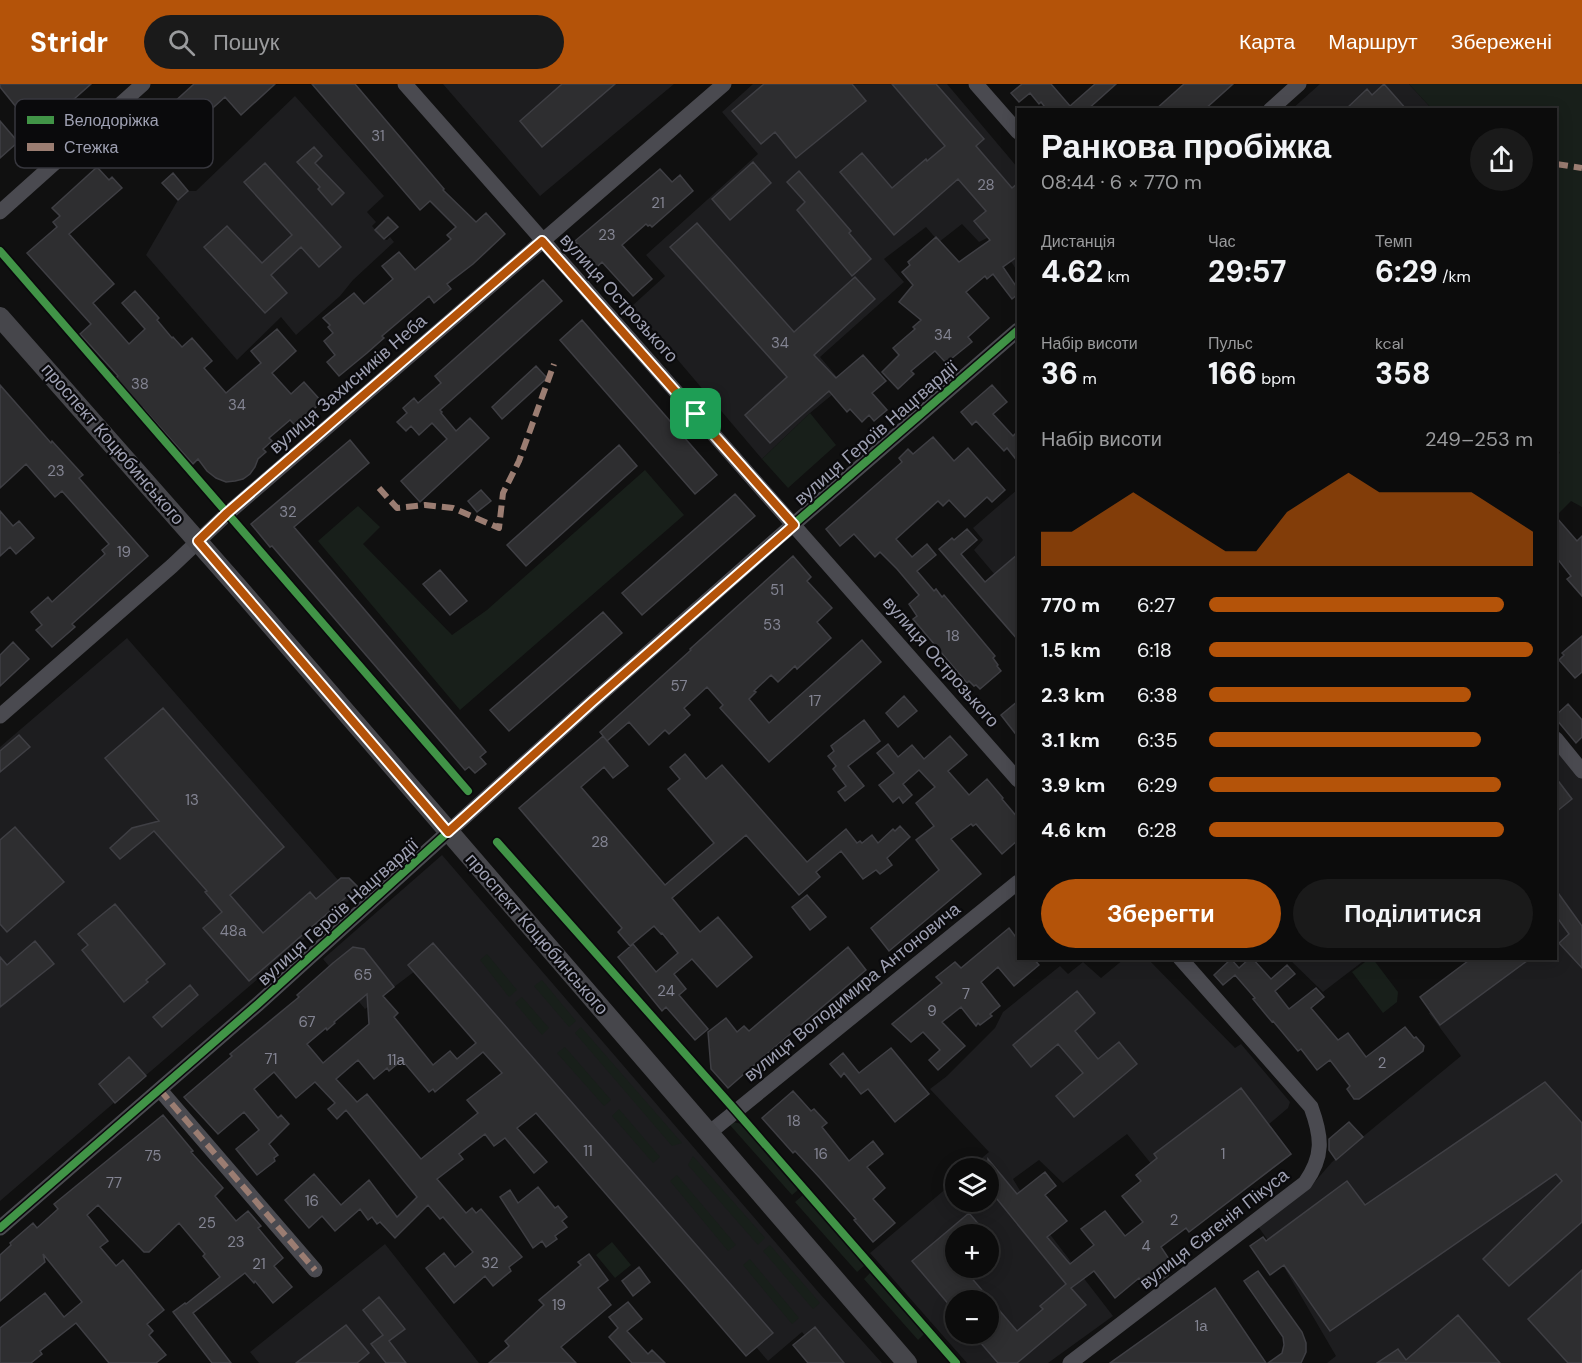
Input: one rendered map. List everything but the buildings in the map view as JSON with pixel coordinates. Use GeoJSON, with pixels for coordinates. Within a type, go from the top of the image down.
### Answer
{"type":"FeatureCollection","features":[{"type":"Feature","properties":{"kind":"main road","name":"проспект Коцюбинського"},"geometry":{"type":"LineString","coordinates":[[0,317],[198,541],[907,1363]]}},
{"type":"Feature","properties":{"kind":"street"},"geometry":{"type":"LineString","coordinates":[[126,99],[143,84]]}},
{"type":"Feature","properties":{"kind":"street","name":"вулиця Острозького"},"geometry":{"type":"LineString","coordinates":[[405,84],[1017,779]]}},
{"type":"Feature","properties":{"kind":"street","name":"вулиця Захисників Неба"},"geometry":{"type":"LineString","coordinates":[[0,716],[164,572],[227,513],[724,84]]}},
{"type":"Feature","properties":{"kind":"street"},"geometry":{"type":"LineString","coordinates":[[976,84],[1017,131]]}},
{"type":"Feature","properties":{"kind":"street"},"geometry":{"type":"LineString","coordinates":[[1272,108],[1299,84]]}},
{"type":"Feature","properties":{"kind":"street"},"geometry":{"type":"LineString","coordinates":[[0,212],[49,168]]}},
{"type":"Feature","properties":{"kind":"street","name":"вулиця Героїв Нацгвардії"},"geometry":{"type":"LineString","coordinates":[[0,1228],[258,1004],[601,694],[1017,331]]}},
{"type":"Feature","properties":{"kind":"street"},"geometry":{"type":"LineString","coordinates":[[1557,740],[1582,771]]}},
{"type":"Feature","properties":{"kind":"street","name":"вулиця Володимира Антоновича"},"geometry":{"type":"LineString","coordinates":[[709,1133],[1017,883]]}},
{"type":"Feature","properties":{"kind":"street","name":"вулиця Євгенія Пікуса"},"geometry":{"type":"LineString","coordinates":[[1070,1363],[1305,1183],[1315,1169],[1319,1155],[1320,1139],[1311,1107],[1182,960]]}},
{"type":"Feature","properties":{"kind":"street"},"geometry":{"type":"LineString","coordinates":[[160,1090],[315,1270]]}},
{"type":"Feature","properties":{"kind":"shaded area"},"geometry":{"type":"Polygon","coordinates":[[[443,84],[674,84],[540,196],[443,84]]]}},
{"type":"Feature","properties":{"kind":"shaded area"},"geometry":{"type":"Polygon","coordinates":[[[753,84],[947,84],[1017,167],[1017,271],[993,235],[979,242],[962,224],[939,242],[926,227],[884,259],[904,282],[820,357],[844,385],[810,413],[762,459],[632,306],[665,276],[646,255],[758,154],[722,112],[753,84]]]}},
{"type":"Feature","properties":{"kind":"shaded area"},"geometry":{"type":"Polygon","coordinates":[[[1320,84],[1409,84],[1431,108],[1293,108],[1320,84]]]}},
{"type":"Feature","properties":{"kind":"shaded area"},"geometry":{"type":"Polygon","coordinates":[[[1409,84],[1582,84],[1582,507],[1571,501],[1557,515],[1557,452],[1560,453],[1557,448],[1557,108],[1431,108],[1409,84]]]}},
{"type":"Feature","properties":{"kind":"shaded area"},"geometry":{"type":"Polygon","coordinates":[[[295,96],[384,196],[367,212],[376,222],[372,226],[384,239],[387,240],[390,237],[394,242],[353,280],[340,296],[296,335],[281,317],[237,360],[146,255],[178,200],[188,191],[196,191],[295,96]]]}},
{"type":"Feature","properties":{"kind":"shaded area"},"geometry":{"type":"Polygon","coordinates":[[[810,413],[836,445],[788,488],[762,459],[810,413]]]}},
{"type":"Feature","properties":{"kind":"shaded area"},"geometry":{"type":"Polygon","coordinates":[[[645,470],[684,515],[460,710],[318,541],[358,506],[380,527],[363,544],[452,635],[487,610],[645,470]]]}},
{"type":"Feature","properties":{"kind":"shaded area"},"geometry":{"type":"Polygon","coordinates":[[[1017,490],[1017,601],[974,550],[983,540],[973,528],[1017,490]]]}},
{"type":"Feature","properties":{"kind":"shaded area"},"geometry":{"type":"Polygon","coordinates":[[[127,638],[353,897],[0,1201],[0,747],[127,638]]]}},
{"type":"Feature","properties":{"kind":"shaded area"},"geometry":{"type":"Polygon","coordinates":[[[1557,746],[1582,777],[1582,1363],[1327,1363],[1336,1356],[1282,1260],[1257,1225],[1312,1185],[1332,1162],[1461,1056],[1429,1013],[1497,960],[1557,960],[1557,746]]]}},
{"type":"Feature","properties":{"kind":"shaded area"},"geometry":{"type":"Polygon","coordinates":[[[442,855],[882,1363],[827,1363],[802,1332],[768,1361],[427,962],[365,1009],[323,959],[442,855]]]}},
{"type":"Feature","properties":{"kind":"shaded area"},"geometry":{"type":"Polygon","coordinates":[[[487,954],[517,990],[509,997],[480,960],[487,954]]]}},
{"type":"Feature","properties":{"kind":"shaded area"},"geometry":{"type":"Polygon","coordinates":[[[1123,960],[1149,960],[1235,1048],[1241,1044],[1290,1102],[1288,1108],[1269,1124],[1292,1154],[1200,1224],[1127,1134],[1063,1183],[1039,1160],[1013,1179],[1035,1215],[1113,1316],[1048,1363],[967,1363],[950,1344],[999,1344],[999,1290],[945,1290],[945,1338],[870,1253],[945,1189],[945,1212],[999,1212],[999,1158],[982,1158],[989,1152],[930,1089],[947,1076],[995,1028],[1003,1012],[1060,966],[1068,974],[1083,962],[1101,978],[1123,960]]]}},
{"type":"Feature","properties":{"kind":"shaded area"},"geometry":{"type":"Polygon","coordinates":[[[1290,960],[1365,960],[1323,992],[1290,960]]]}},
{"type":"Feature","properties":{"kind":"shaded area"},"geometry":{"type":"Polygon","coordinates":[[[1368,960],[1374,960],[1398,992],[1397,1002],[1383,1013],[1352,972],[1368,960]]]}},
{"type":"Feature","properties":{"kind":"shaded area"},"geometry":{"type":"Polygon","coordinates":[[[542,980],[576,1021],[569,1027],[534,986],[542,980]]]}},
{"type":"Feature","properties":{"kind":"shaded area"},"geometry":{"type":"Polygon","coordinates":[[[522,997],[549,1028],[542,1035],[515,1003],[522,997]]]}},
{"type":"Feature","properties":{"kind":"shaded area"},"geometry":{"type":"Polygon","coordinates":[[[581,1027],[682,1143],[672,1146],[575,1033],[581,1027]]]}},
{"type":"Feature","properties":{"kind":"shaded area"},"geometry":{"type":"Polygon","coordinates":[[[565,1047],[611,1100],[604,1106],[557,1053],[565,1047]]]}},
{"type":"Feature","properties":{"kind":"shaded area"},"geometry":{"type":"Polygon","coordinates":[[[619,1109],[660,1157],[653,1163],[612,1116],[619,1109]]]}},
{"type":"Feature","properties":{"kind":"shaded area"},"geometry":{"type":"Polygon","coordinates":[[[733,1122],[742,1124],[799,1189],[792,1195],[729,1124],[733,1122]]]}},
{"type":"Feature","properties":{"kind":"shaded area"},"geometry":{"type":"Polygon","coordinates":[[[693,1156],[765,1238],[758,1245],[688,1165],[693,1156]]]}},
{"type":"Feature","properties":{"kind":"shaded area"},"geometry":{"type":"Polygon","coordinates":[[[677,1175],[736,1245],[728,1251],[670,1181],[677,1175]]]}},
{"type":"Feature","properties":{"kind":"shaded area"},"geometry":{"type":"Polygon","coordinates":[[[803,1195],[865,1265],[857,1272],[795,1202],[803,1195]]]}},
{"type":"Feature","properties":{"kind":"shaded area"},"geometry":{"type":"Polygon","coordinates":[[[612,1242],[631,1265],[615,1278],[596,1255],[612,1242]]]}},
{"type":"Feature","properties":{"kind":"shaded area"},"geometry":{"type":"Polygon","coordinates":[[[385,1244],[479,1363],[259,1363],[250,1352],[385,1244]]]}},
{"type":"Feature","properties":{"kind":"shaded area"},"geometry":{"type":"Polygon","coordinates":[[[770,1245],[820,1303],[813,1309],[763,1251],[770,1245]]]}},
{"type":"Feature","properties":{"kind":"shaded area"},"geometry":{"type":"Polygon","coordinates":[[[750,1259],[799,1318],[792,1324],[743,1265],[750,1259]]]}},
{"type":"Feature","properties":{"kind":"shaded area"},"geometry":{"type":"Polygon","coordinates":[[[870,1273],[924,1334],[918,1340],[864,1279],[870,1273]]]}},
{"type":"Feature","properties":{"kind":"marked path"},"geometry":{"type":"LineString","coordinates":[[1557,164],[1582,168]]}},
{"type":"Feature","properties":{"kind":"marked path"},"geometry":{"type":"LineString","coordinates":[[379,488],[397,508],[425,505],[453,508],[499,528],[503,493],[519,461],[554,364]]}},
{"type":"Feature","properties":{"kind":"marked path"},"geometry":{"type":"LineString","coordinates":[[160,1090],[315,1270]]}},
{"type":"Feature","properties":{"kind":"cycle path"},"geometry":{"type":"LineString","coordinates":[[0,251],[468,791]]}},
{"type":"Feature","properties":{"kind":"cycle path"},"geometry":{"type":"LineString","coordinates":[[0,1228],[258,1004],[592,702],[779,537],[1017,331]]}},
{"type":"Feature","properties":{"kind":"cycle path"},"geometry":{"type":"LineString","coordinates":[[497,842],[956,1363]]}},
{"type":"Feature","properties":{"kind":"route"},"geometry":{"type":"LineString","coordinates":[[542,241],[696,414],[794,525],[448,832],[198,541],[227,513],[542,241]]}}]}
